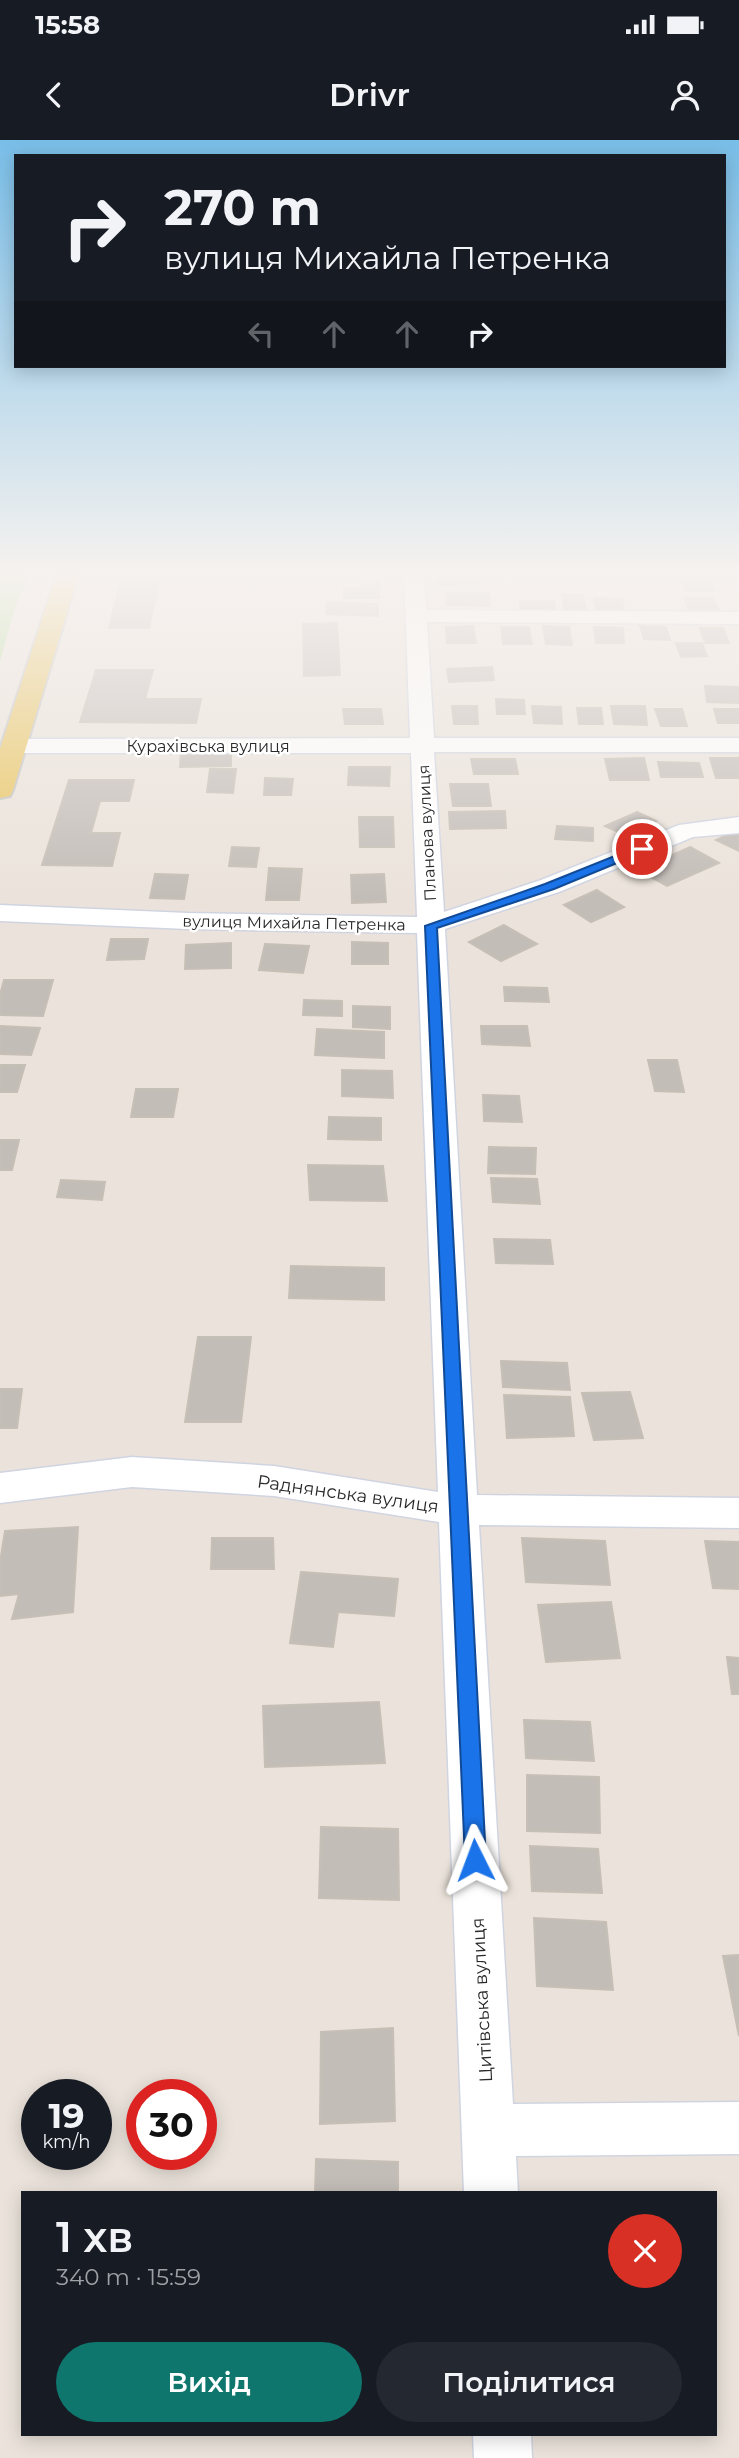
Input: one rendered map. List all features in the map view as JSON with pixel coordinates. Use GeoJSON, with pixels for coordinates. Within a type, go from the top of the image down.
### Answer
{"type":"FeatureCollection","features":[{"type":"Feature","properties":{"kind":"main road"},"geometry":{"type":"LineString","coordinates":[[0,790],[34,681]]}},
{"type":"Feature","properties":{"kind":"street","name":"Планова вулиця"},"geometry":{"type":"LineString","coordinates":[[419,681],[431,926]]}},
{"type":"Feature","properties":{"kind":"street","name":"Курахівська вулиця"},"geometry":{"type":"LineString","coordinates":[[14,746],[739,745]]}},
{"type":"Feature","properties":{"kind":"street","name":"вулиця Михайла Петренка"},"geometry":{"type":"LineString","coordinates":[[0,913],[187,921],[431,926],[550,886],[688,830],[739,825]]}},
{"type":"Feature","properties":{"kind":"street","name":"Цитівська вулиця"},"geometry":{"type":"LineString","coordinates":[[431,926],[491,2191]]}},
{"type":"Feature","properties":{"kind":"street","name":"Раднянська вулиця"},"geometry":{"type":"LineString","coordinates":[[0,1488],[132,1472],[274,1481],[459,1510],[739,1513]]}},
{"type":"Feature","properties":{"kind":"street"},"geometry":{"type":"LineString","coordinates":[[488,2130],[739,2128]]}},
{"type":"Feature","properties":{"kind":"street"},"geometry":{"type":"LineString","coordinates":[[502,2436],[503,2458]]}},
{"type":"Feature","properties":{"kind":"building"},"geometry":{"type":"Polygon","coordinates":[[[93,681],[150,681],[145,699],[201,699],[196,723],[80,722],[93,681]]]}},
{"type":"Feature","properties":{"kind":"building"},"geometry":{"type":"Polygon","coordinates":[[[705,686],[739,687],[739,703],[707,702],[705,686]]]}},
{"type":"Feature","properties":{"kind":"building"},"geometry":{"type":"Polygon","coordinates":[[[496,699],[524,700],[525,714],[497,714],[496,699]]]}},
{"type":"Feature","properties":{"kind":"building"},"geometry":{"type":"Polygon","coordinates":[[[452,706],[477,706],[478,724],[454,724],[452,706]]]}},
{"type":"Feature","properties":{"kind":"building"},"geometry":{"type":"Polygon","coordinates":[[[532,706],[561,707],[562,724],[534,723],[532,706]]]}},
{"type":"Feature","properties":{"kind":"building"},"geometry":{"type":"Polygon","coordinates":[[[611,706],[645,706],[647,725],[614,724],[611,706]]]}},
{"type":"Feature","properties":{"kind":"building"},"geometry":{"type":"Polygon","coordinates":[[[577,708],[601,708],[603,724],[579,724],[577,708]]]}},
{"type":"Feature","properties":{"kind":"building"},"geometry":{"type":"Polygon","coordinates":[[[343,709],[381,709],[383,724],[345,724],[343,709]]]}},
{"type":"Feature","properties":{"kind":"building"},"geometry":{"type":"Polygon","coordinates":[[[655,709],[682,709],[687,726],[661,726],[655,709]]]}},
{"type":"Feature","properties":{"kind":"building"},"geometry":{"type":"Polygon","coordinates":[[[714,709],[739,709],[739,723],[718,723],[714,709]]]}},
{"type":"Feature","properties":{"kind":"building"},"geometry":{"type":"Polygon","coordinates":[[[231,752],[231,766],[180,767],[181,753],[231,752]]]}},
{"type":"Feature","properties":{"kind":"building"},"geometry":{"type":"Polygon","coordinates":[[[644,758],[649,780],[610,780],[605,759],[644,758]]]}},
{"type":"Feature","properties":{"kind":"building"},"geometry":{"type":"Polygon","coordinates":[[[710,758],[739,758],[739,778],[716,778],[710,758]]]}},
{"type":"Feature","properties":{"kind":"building"},"geometry":{"type":"Polygon","coordinates":[[[471,759],[515,759],[518,774],[474,774],[471,759]]]}},
{"type":"Feature","properties":{"kind":"building"},"geometry":{"type":"Polygon","coordinates":[[[658,762],[699,763],[703,777],[661,777],[658,762]]]}},
{"type":"Feature","properties":{"kind":"building"},"geometry":{"type":"Polygon","coordinates":[[[349,767],[390,767],[389,786],[348,785],[349,767]]]}},
{"type":"Feature","properties":{"kind":"building"},"geometry":{"type":"Polygon","coordinates":[[[210,769],[236,769],[233,793],[207,792],[210,769]]]}},
{"type":"Feature","properties":{"kind":"building"},"geometry":{"type":"Polygon","coordinates":[[[265,778],[293,779],[291,795],[264,795],[265,778]]]}},
{"type":"Feature","properties":{"kind":"building"},"geometry":{"type":"Polygon","coordinates":[[[69,780],[134,780],[129,801],[100,801],[91,833],[120,833],[112,866],[42,865],[69,780]]]}},
{"type":"Feature","properties":{"kind":"building"},"geometry":{"type":"Polygon","coordinates":[[[450,784],[488,784],[491,806],[453,806],[450,784]]]}},
{"type":"Feature","properties":{"kind":"building"},"geometry":{"type":"Polygon","coordinates":[[[505,811],[506,828],[450,829],[449,812],[505,811]]]}},
{"type":"Feature","properties":{"kind":"building"},"geometry":{"type":"Polygon","coordinates":[[[637,812],[656,821],[624,835],[605,826],[637,812]]]}},
{"type":"Feature","properties":{"kind":"building"},"geometry":{"type":"Polygon","coordinates":[[[359,817],[393,817],[394,847],[360,847],[359,817]]]}},
{"type":"Feature","properties":{"kind":"building"},"geometry":{"type":"Polygon","coordinates":[[[557,826],[593,828],[593,841],[555,839],[557,826]]]}},
{"type":"Feature","properties":{"kind":"building"},"geometry":{"type":"Polygon","coordinates":[[[733,832],[739,835],[739,851],[716,840],[733,832]]]}},
{"type":"Feature","properties":{"kind":"building"},"geometry":{"type":"Polygon","coordinates":[[[232,847],[259,848],[256,867],[229,866],[232,847]]]}},
{"type":"Feature","properties":{"kind":"building"},"geometry":{"type":"Polygon","coordinates":[[[690,847],[719,863],[667,886],[638,870],[690,847]]]}},
{"type":"Feature","properties":{"kind":"building"},"geometry":{"type":"Polygon","coordinates":[[[269,868],[302,869],[299,900],[266,900],[269,868]]]}},
{"type":"Feature","properties":{"kind":"building"},"geometry":{"type":"Polygon","coordinates":[[[155,874],[188,875],[184,899],[150,898],[155,874]]]}},
{"type":"Feature","properties":{"kind":"building"},"geometry":{"type":"Polygon","coordinates":[[[384,874],[386,902],[352,903],[351,875],[384,874]]]}},
{"type":"Feature","properties":{"kind":"building"},"geometry":{"type":"Polygon","coordinates":[[[597,890],[624,907],[591,922],[564,905],[597,890]]]}},
{"type":"Feature","properties":{"kind":"building"},"geometry":{"type":"Polygon","coordinates":[[[504,925],[537,944],[501,961],[469,942],[504,925]]]}},
{"type":"Feature","properties":{"kind":"building"},"geometry":{"type":"Polygon","coordinates":[[[111,939],[148,939],[144,959],[107,960],[111,939]]]}},
{"type":"Feature","properties":{"kind":"building"},"geometry":{"type":"Polygon","coordinates":[[[352,942],[388,943],[388,964],[352,964],[352,942]]]}},
{"type":"Feature","properties":{"kind":"building"},"geometry":{"type":"Polygon","coordinates":[[[231,943],[231,968],[185,969],[186,945],[231,943]]]}},
{"type":"Feature","properties":{"kind":"building"},"geometry":{"type":"Polygon","coordinates":[[[265,944],[309,946],[303,973],[259,970],[265,944]]]}},
{"type":"Feature","properties":{"kind":"building"},"geometry":{"type":"Polygon","coordinates":[[[4,980],[53,980],[43,1016],[0,1015],[0,995],[4,980]]]}},
{"type":"Feature","properties":{"kind":"building"},"geometry":{"type":"Polygon","coordinates":[[[504,987],[547,988],[549,1002],[505,1001],[504,987]]]}},
{"type":"Feature","properties":{"kind":"building"},"geometry":{"type":"Polygon","coordinates":[[[304,1000],[342,1001],[342,1016],[303,1015],[304,1000]]]}},
{"type":"Feature","properties":{"kind":"building"},"geometry":{"type":"Polygon","coordinates":[[[353,1006],[390,1007],[390,1029],[353,1027],[353,1006]]]}},
{"type":"Feature","properties":{"kind":"building"},"geometry":{"type":"Polygon","coordinates":[[[0,1026],[40,1028],[31,1055],[0,1054],[0,1026]]]}},
{"type":"Feature","properties":{"kind":"building"},"geometry":{"type":"Polygon","coordinates":[[[481,1026],[527,1026],[530,1046],[482,1044],[481,1026]]]}},
{"type":"Feature","properties":{"kind":"building"},"geometry":{"type":"Polygon","coordinates":[[[317,1029],[384,1032],[384,1058],[315,1055],[317,1029]]]}},
{"type":"Feature","properties":{"kind":"building"},"geometry":{"type":"Polygon","coordinates":[[[648,1060],[677,1060],[684,1092],[655,1091],[648,1060]]]}},
{"type":"Feature","properties":{"kind":"building"},"geometry":{"type":"Polygon","coordinates":[[[0,1065],[25,1065],[17,1092],[0,1092],[0,1065]]]}},
{"type":"Feature","properties":{"kind":"building"},"geometry":{"type":"Polygon","coordinates":[[[342,1070],[392,1071],[393,1098],[342,1096],[342,1070]]]}},
{"type":"Feature","properties":{"kind":"building"},"geometry":{"type":"Polygon","coordinates":[[[136,1089],[178,1089],[173,1117],[131,1117],[136,1089]]]}},
{"type":"Feature","properties":{"kind":"building"},"geometry":{"type":"Polygon","coordinates":[[[483,1095],[519,1096],[522,1122],[484,1121],[483,1095]]]}},
{"type":"Feature","properties":{"kind":"building"},"geometry":{"type":"Polygon","coordinates":[[[329,1117],[381,1118],[381,1140],[328,1139],[329,1117]]]}},
{"type":"Feature","properties":{"kind":"building"},"geometry":{"type":"Polygon","coordinates":[[[0,1140],[19,1140],[12,1170],[0,1170],[0,1140]]]}},
{"type":"Feature","properties":{"kind":"building"},"geometry":{"type":"Polygon","coordinates":[[[489,1147],[536,1148],[535,1174],[488,1173],[489,1147]]]}},
{"type":"Feature","properties":{"kind":"building"},"geometry":{"type":"Polygon","coordinates":[[[308,1165],[383,1166],[387,1201],[310,1200],[308,1165]]]}},
{"type":"Feature","properties":{"kind":"building"},"geometry":{"type":"Polygon","coordinates":[[[491,1178],[537,1179],[540,1204],[493,1202],[491,1178]]]}},
{"type":"Feature","properties":{"kind":"building"},"geometry":{"type":"Polygon","coordinates":[[[61,1180],[105,1182],[102,1200],[57,1197],[61,1180]]]}},
{"type":"Feature","properties":{"kind":"building"},"geometry":{"type":"Polygon","coordinates":[[[494,1239],[550,1240],[553,1264],[496,1263],[494,1239]]]}},
{"type":"Feature","properties":{"kind":"building"},"geometry":{"type":"Polygon","coordinates":[[[291,1266],[384,1268],[384,1300],[289,1298],[291,1266]]]}},
{"type":"Feature","properties":{"kind":"building"},"geometry":{"type":"Polygon","coordinates":[[[198,1337],[251,1337],[241,1422],[185,1422],[198,1337]]]}},
{"type":"Feature","properties":{"kind":"building"},"geometry":{"type":"Polygon","coordinates":[[[501,1361],[567,1363],[570,1390],[503,1387],[501,1361]]]}},
{"type":"Feature","properties":{"kind":"building"},"geometry":{"type":"Polygon","coordinates":[[[0,1389],[22,1389],[17,1428],[0,1428],[0,1389]]]}},
{"type":"Feature","properties":{"kind":"building"},"geometry":{"type":"Polygon","coordinates":[[[630,1392],[643,1438],[594,1440],[582,1393],[630,1392]]]}},
{"type":"Feature","properties":{"kind":"building"},"geometry":{"type":"Polygon","coordinates":[[[504,1395],[570,1397],[574,1436],[507,1438],[504,1395]]]}},
{"type":"Feature","properties":{"kind":"building"},"geometry":{"type":"Polygon","coordinates":[[[78,1527],[73,1612],[12,1619],[19,1594],[0,1596],[0,1562],[5,1531],[78,1527]]]}},
{"type":"Feature","properties":{"kind":"building"},"geometry":{"type":"Polygon","coordinates":[[[212,1538],[273,1538],[274,1569],[211,1569],[212,1538]]]}},
{"type":"Feature","properties":{"kind":"building"},"geometry":{"type":"Polygon","coordinates":[[[522,1538],[605,1541],[610,1585],[526,1582],[522,1538]]]}},
{"type":"Feature","properties":{"kind":"building"},"geometry":{"type":"Polygon","coordinates":[[[705,1541],[739,1542],[739,1589],[713,1588],[705,1541]]]}},
{"type":"Feature","properties":{"kind":"building"},"geometry":{"type":"Polygon","coordinates":[[[301,1572],[398,1579],[394,1616],[338,1612],[333,1647],[290,1643],[301,1572]]]}},
{"type":"Feature","properties":{"kind":"building"},"geometry":{"type":"Polygon","coordinates":[[[611,1602],[620,1658],[546,1662],[538,1605],[611,1602]]]}},
{"type":"Feature","properties":{"kind":"building"},"geometry":{"type":"Polygon","coordinates":[[[727,1657],[739,1658],[739,1694],[732,1694],[727,1657]]]}},
{"type":"Feature","properties":{"kind":"building"},"geometry":{"type":"Polygon","coordinates":[[[379,1702],[385,1763],[265,1767],[263,1706],[379,1702]]]}},
{"type":"Feature","properties":{"kind":"building"},"geometry":{"type":"Polygon","coordinates":[[[524,1720],[590,1722],[594,1761],[526,1758],[524,1720]]]}},
{"type":"Feature","properties":{"kind":"building"},"geometry":{"type":"Polygon","coordinates":[[[527,1775],[599,1777],[600,1833],[527,1831],[527,1775]]]}},
{"type":"Feature","properties":{"kind":"building"},"geometry":{"type":"Polygon","coordinates":[[[321,1827],[398,1829],[399,1900],[319,1898],[321,1827]]]}},
{"type":"Feature","properties":{"kind":"building"},"geometry":{"type":"Polygon","coordinates":[[[530,1846],[598,1849],[602,1893],[532,1891],[530,1846]]]}},
{"type":"Feature","properties":{"kind":"building"},"geometry":{"type":"Polygon","coordinates":[[[534,1918],[606,1922],[613,1990],[537,1986],[534,1918]]]}},
{"type":"Feature","properties":{"kind":"building"},"geometry":{"type":"Polygon","coordinates":[[[739,1955],[739,2036],[723,1956],[739,1955]]]}},
{"type":"Feature","properties":{"kind":"building"},"geometry":{"type":"Polygon","coordinates":[[[393,2028],[395,2121],[320,2124],[321,2032],[393,2028]]]}},
{"type":"Feature","properties":{"kind":"building"},"geometry":{"type":"Polygon","coordinates":[[[316,2159],[398,2162],[398,2191],[315,2191],[316,2159]]]}},
{"type":"Feature","properties":{"kind":"route"},"geometry":{"type":"LineString","coordinates":[[475,1860],[431,926],[550,886],[642,849]]}}]}
